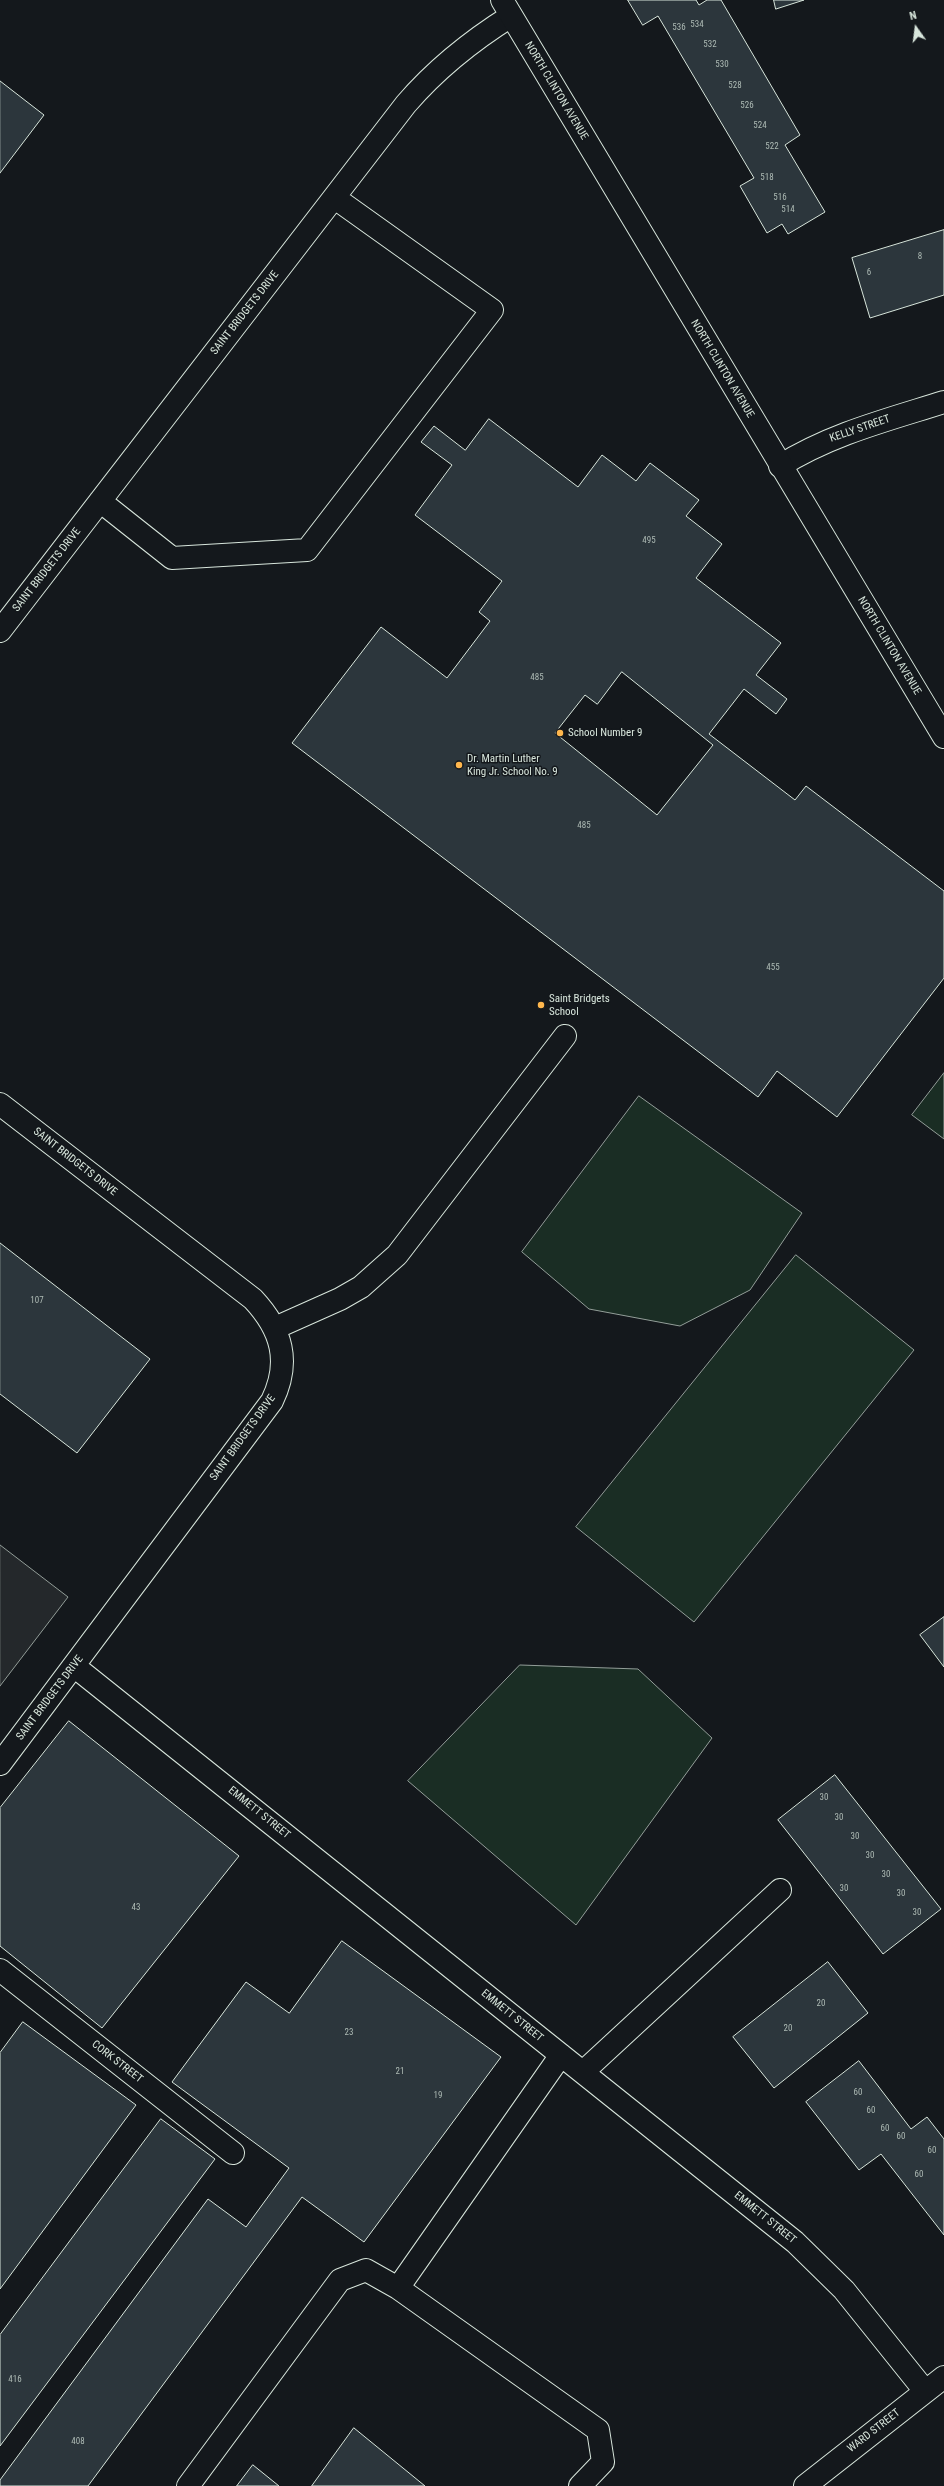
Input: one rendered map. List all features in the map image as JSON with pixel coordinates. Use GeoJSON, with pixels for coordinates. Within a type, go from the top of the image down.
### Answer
{"type":"FeatureCollection","features":[{"type":"Feature","properties":{"kind":"street","name":"SAINT BRIDGETS DRIVE"},"geometry":{"type":"LineString","coordinates":[[0,631],[424,83],[506,8]]}},
{"type":"Feature","properties":{"kind":"street","name":"NORTH CLINTON AVENUE"},"geometry":{"type":"LineString","coordinates":[[506,8],[944,737]]}},
{"type":"Feature","properties":{"kind":"street"},"geometry":{"type":"LineString","coordinates":[[100,501],[172,558],[307,550],[312,544],[492,310],[335,198]]}},
{"type":"Feature","properties":{"kind":"street","name":"KELLY STREET"},"geometry":{"type":"LineString","coordinates":[[780,466],[813,446],[836,437],[944,402]]}},
{"type":"Feature","properties":{"kind":"street"},"geometry":{"type":"LineString","coordinates":[[275,1328],[340,1299],[373,1277],[396,1255],[566,1036]]}},
{"type":"Feature","properties":{"kind":"street","name":"SAINT BRIDGETS DRIVE"},"geometry":{"type":"LineString","coordinates":[[0,1104],[253,1298],[267,1313],[275,1328],[283,1366],[280,1384],[272,1402],[0,1764]]}},
{"type":"Feature","properties":{"kind":"street","name":"EMMETT STREET"},"geometry":{"type":"LineString","coordinates":[[74,1666],[790,2238],[820,2265],[864,2314],[925,2391]]}},
{"type":"Feature","properties":{"kind":"street"},"geometry":{"type":"LineString","coordinates":[[583,2072],[780,1890]]}},
{"type":"Feature","properties":{"kind":"street","name":"CORK STREET"},"geometry":{"type":"LineString","coordinates":[[0,1970],[233,2153]]}},
{"type":"Feature","properties":{"kind":"street"},"geometry":{"type":"LineString","coordinates":[[398,2288],[561,2055]]}},
{"type":"Feature","properties":{"kind":"street"},"geometry":{"type":"LineString","coordinates":[[188,2486],[340,2280],[366,2270],[398,2288],[598,2430],[603,2462],[580,2486]]}},
{"type":"Feature","properties":{"kind":"street","name":"WARD STREET"},"geometry":{"type":"LineString","coordinates":[[805,2486],[944,2377]]}},
{"type":"Feature","properties":{"kind":"green space"},"geometry":{"type":"Polygon","coordinates":[[[944,1073],[944,1139],[912,1115],[944,1073]]]}},
{"type":"Feature","properties":{"kind":"green space"},"geometry":{"type":"Polygon","coordinates":[[[639,1096],[802,1213],[750,1290],[680,1326],[589,1309],[522,1252],[639,1096]]]}},
{"type":"Feature","properties":{"kind":"green space"},"geometry":{"type":"Polygon","coordinates":[[[796,1255],[914,1350],[694,1622],[576,1527],[796,1255]]]}},
{"type":"Feature","properties":{"kind":"green space"},"geometry":{"type":"Polygon","coordinates":[[[520,1665],[638,1669],[712,1738],[576,1925],[408,1781],[520,1665]]]}},
{"type":"Feature","properties":{"kind":"shaded area"},"geometry":{"type":"Polygon","coordinates":[[[0,1545],[68,1597],[0,1686],[0,1545]]]}},
{"type":"Feature","properties":{"kind":"building"},"geometry":{"type":"Polygon","coordinates":[[[628,0],[696,0],[699,5],[707,0],[721,0],[800,135],[785,145],[825,212],[788,234],[782,224],[767,233],[740,186],[754,178],[658,16],[643,25],[628,0]]]}},
{"type":"Feature","properties":{"kind":"building"},"geometry":{"type":"Polygon","coordinates":[[[774,0],[804,0],[776,9],[774,0]]]}},
{"type":"Feature","properties":{"kind":"building"},"geometry":{"type":"Polygon","coordinates":[[[0,81],[44,115],[0,173],[0,81]]]}},
{"type":"Feature","properties":{"kind":"building"},"geometry":{"type":"Polygon","coordinates":[[[944,230],[944,295],[870,318],[852,258],[944,230]]]}},
{"type":"Feature","properties":{"kind":"building","name":"Dr. Martin Luther King Jr. School No. 9"},"geometry":{"type":"Polygon","coordinates":[[[489,419],[578,487],[602,455],[636,481],[650,463],[699,500],[686,516],[722,544],[696,578],[781,643],[756,675],[787,699],[776,714],[744,689],[709,734],[795,800],[806,786],[944,891],[944,978],[837,1117],[777,1071],[758,1097],[292,743],[381,627],[447,678],[490,621],[479,612],[502,581],[415,515],[452,465],[421,442],[434,426],[465,450],[489,419]],[[622,672],[597,704],[585,695],[555,733],[657,815],[713,745],[622,672]]]}},
{"type":"Feature","properties":{"kind":"building"},"geometry":{"type":"Polygon","coordinates":[[[0,1243],[150,1359],[77,1453],[0,1394],[0,1243]]]}},
{"type":"Feature","properties":{"kind":"building"},"geometry":{"type":"Polygon","coordinates":[[[944,1617],[944,1667],[920,1635],[944,1617]]]}},
{"type":"Feature","properties":{"kind":"building"},"geometry":{"type":"Polygon","coordinates":[[[69,1721],[239,1856],[102,2028],[0,1946],[0,1808],[69,1721]]]}},
{"type":"Feature","properties":{"kind":"building"},"geometry":{"type":"Polygon","coordinates":[[[835,1775],[941,1909],[883,1954],[778,1820],[835,1775]]]}},
{"type":"Feature","properties":{"kind":"building"},"geometry":{"type":"Polygon","coordinates":[[[342,1941],[501,2057],[364,2242],[302,2197],[88,2486],[0,2486],[0,2480],[208,2199],[246,2227],[289,2168],[172,2082],[246,1982],[289,2013],[342,1941]]]}},
{"type":"Feature","properties":{"kind":"building"},"geometry":{"type":"Polygon","coordinates":[[[828,1962],[868,2013],[774,2088],[733,2037],[828,1962]]]}},
{"type":"Feature","properties":{"kind":"building"},"geometry":{"type":"Polygon","coordinates":[[[23,2022],[136,2105],[0,2289],[0,2053],[23,2022]]]}},
{"type":"Feature","properties":{"kind":"building"},"geometry":{"type":"Polygon","coordinates":[[[859,2061],[911,2129],[927,2117],[944,2139],[944,2235],[881,2154],[859,2170],[806,2102],[859,2061]]]}},
{"type":"Feature","properties":{"kind":"building"},"geometry":{"type":"Polygon","coordinates":[[[161,2119],[215,2159],[0,2446],[0,2335],[161,2119]]]}},
{"type":"Feature","properties":{"kind":"building"},"geometry":{"type":"Polygon","coordinates":[[[354,2428],[425,2486],[312,2486],[354,2428]]]}},
{"type":"Feature","properties":{"kind":"building"},"geometry":{"type":"Polygon","coordinates":[[[253,2465],[279,2486],[237,2486],[253,2465]]]}},
{"type":"Feature","properties":{"kind":"place","name":"School Number 9"},"geometry":{"type":"Point","coordinates":[560,733]}},
{"type":"Feature","properties":{"kind":"place","name":"Dr. Martin Luther King Jr. School No. 9"},"geometry":{"type":"Point","coordinates":[459,765]}},
{"type":"Feature","properties":{"kind":"place","name":"Saint Bridgets School"},"geometry":{"type":"Point","coordinates":[541,1005]}}]}
